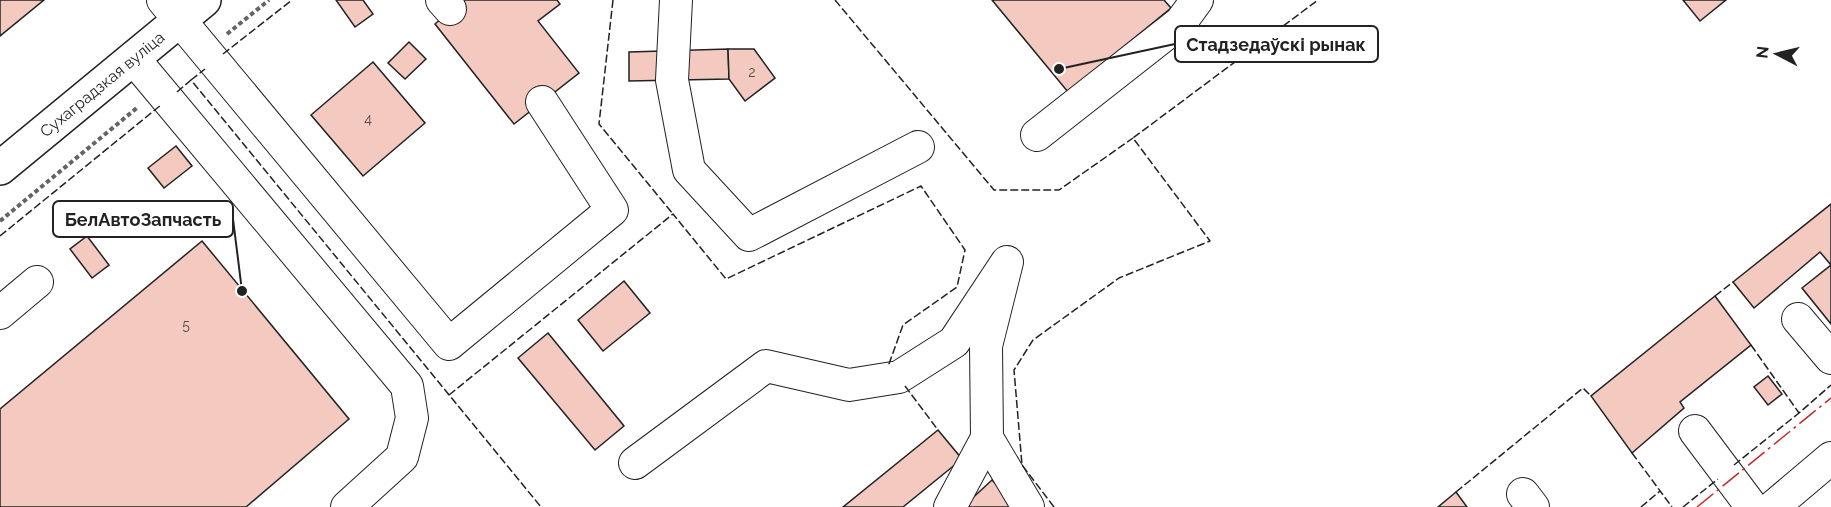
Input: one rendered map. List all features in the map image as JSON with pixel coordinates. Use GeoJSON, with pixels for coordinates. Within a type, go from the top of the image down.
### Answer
{"type":"FeatureCollection","features":[{"type":"Feature","properties":{"kind":"main road","name":"Сухаградзкая вуліца"},"geometry":{"type":"LineString","coordinates":[[0,168],[134,58],[182,7]]}},
{"type":"Feature","properties":{"kind":"lane"},"geometry":{"type":"LineString","coordinates":[[676,0],[672,80],[689,170],[749,235],[918,147]]}},
{"type":"Feature","properties":{"kind":"lane"},"geometry":{"type":"LineString","coordinates":[[1037,135],[1181,22],[1197,0]]}},
{"type":"Feature","properties":{"kind":"lane"},"geometry":{"type":"LineString","coordinates":[[182,7],[205,51],[449,344],[612,210],[542,102]]}},
{"type":"Feature","properties":{"kind":"lane"},"geometry":{"type":"LineString","coordinates":[[134,58],[406,386],[412,418],[402,457],[347,507]]}},
{"type":"Feature","properties":{"kind":"lane"},"geometry":{"type":"LineString","coordinates":[[635,463],[766,366],[849,385],[899,377],[954,342],[1007,262],[986,346],[987,438],[950,507]]}},
{"type":"Feature","properties":{"kind":"lane"},"geometry":{"type":"LineString","coordinates":[[0,313],[37,282]]}},
{"type":"Feature","properties":{"kind":"lane"},"geometry":{"type":"LineString","coordinates":[[1798,319],[1831,358]]}},
{"type":"Feature","properties":{"kind":"lane"},"geometry":{"type":"LineString","coordinates":[[1695,431],[1752,507]]}},
{"type":"Feature","properties":{"kind":"lane"},"geometry":{"type":"LineString","coordinates":[[987,438],[1028,507]]}},
{"type":"Feature","properties":{"kind":"lane"},"geometry":{"type":"LineString","coordinates":[[1773,507],[1831,458]]}},
{"type":"Feature","properties":{"kind":"path"},"geometry":{"type":"LineString","coordinates":[[205,51],[269,0]]}},
{"type":"Feature","properties":{"kind":"path"},"geometry":{"type":"LineString","coordinates":[[0,221],[160,89]]}},
{"type":"Feature","properties":{"kind":"building"},"geometry":{"type":"Polygon","coordinates":[[[0,0],[44,0],[0,36],[0,0]]]}},
{"type":"Feature","properties":{"kind":"building"},"geometry":{"type":"Polygon","coordinates":[[[336,0],[363,0],[373,14],[355,27],[336,0]]]}},
{"type":"Feature","properties":{"kind":"building"},"geometry":{"type":"Polygon","coordinates":[[[462,0],[557,0],[560,4],[538,21],[579,73],[514,124],[435,24],[462,0]]]}},
{"type":"Feature","properties":{"kind":"building"},"geometry":{"type":"Polygon","coordinates":[[[992,0],[1164,0],[1171,8],[1068,92],[992,0]]]}},
{"type":"Feature","properties":{"kind":"building"},"geometry":{"type":"Polygon","coordinates":[[[1683,0],[1726,0],[1700,21],[1683,0]]]}},
{"type":"Feature","properties":{"kind":"building"},"geometry":{"type":"Polygon","coordinates":[[[409,42],[426,59],[405,79],[388,63],[409,42]]]}},
{"type":"Feature","properties":{"kind":"building"},"geometry":{"type":"Polygon","coordinates":[[[728,49],[729,79],[629,81],[629,52],[728,49]]]}},
{"type":"Feature","properties":{"kind":"building"},"geometry":{"type":"Polygon","coordinates":[[[728,49],[754,49],[775,78],[745,101],[729,79],[728,49]]]}},
{"type":"Feature","properties":{"kind":"building"},"geometry":{"type":"Polygon","coordinates":[[[373,62],[425,123],[363,176],[311,115],[373,62]]]}},
{"type":"Feature","properties":{"kind":"building"},"geometry":{"type":"Polygon","coordinates":[[[176,146],[192,166],[164,188],[148,168],[176,146]]]}},
{"type":"Feature","properties":{"kind":"building"},"geometry":{"type":"Polygon","coordinates":[[[1831,204],[1831,265],[1820,252],[1754,308],[1733,282],[1831,204]]]}},
{"type":"Feature","properties":{"kind":"building"},"geometry":{"type":"Polygon","coordinates":[[[87,236],[109,265],[92,278],[70,249],[87,236]]]}},
{"type":"Feature","properties":{"kind":"building"},"geometry":{"type":"Polygon","coordinates":[[[202,241],[349,419],[246,507],[0,507],[0,409],[202,241]]]}},
{"type":"Feature","properties":{"kind":"building"},"geometry":{"type":"Polygon","coordinates":[[[1831,265],[1831,324],[1802,288],[1831,265]]]}},
{"type":"Feature","properties":{"kind":"building"},"geometry":{"type":"Polygon","coordinates":[[[624,281],[650,313],[603,351],[578,320],[624,281]]]}},
{"type":"Feature","properties":{"kind":"building"},"geometry":{"type":"Polygon","coordinates":[[[1715,296],[1751,345],[1680,402],[1684,408],[1632,453],[1591,396],[1715,296]]]}},
{"type":"Feature","properties":{"kind":"building"},"geometry":{"type":"Polygon","coordinates":[[[548,333],[624,426],[595,450],[518,358],[548,333]]]}},
{"type":"Feature","properties":{"kind":"building"},"geometry":{"type":"Polygon","coordinates":[[[1768,376],[1782,394],[1768,405],[1754,387],[1768,376]]]}},
{"type":"Feature","properties":{"kind":"building"},"geometry":{"type":"Polygon","coordinates":[[[938,430],[962,459],[903,507],[843,507],[938,430]]]}},
{"type":"Feature","properties":{"kind":"building"},"geometry":{"type":"Polygon","coordinates":[[[992,480],[1017,507],[967,507],[965,505],[992,480]]]}},
{"type":"Feature","properties":{"kind":"building"},"geometry":{"type":"Polygon","coordinates":[[[1456,492],[1467,507],[1438,507],[1456,492]]]}},
{"type":"Feature","properties":{"kind":"fence"},"geometry":{"type":"LineString","coordinates":[[223,54],[292,0]]}},
{"type":"Feature","properties":{"kind":"fence"},"geometry":{"type":"LineString","coordinates":[[613,0],[599,124],[673,214]]}},
{"type":"Feature","properties":{"kind":"fence"},"geometry":{"type":"LineString","coordinates":[[835,0],[994,190],[1059,190],[1133,138]]}},
{"type":"Feature","properties":{"kind":"fence"},"geometry":{"type":"LineString","coordinates":[[1054,507],[1022,465],[1014,370],[1033,340],[1119,278],[1210,241],[1133,138],[1318,0]]}},
{"type":"Feature","properties":{"kind":"fence"},"geometry":{"type":"LineString","coordinates":[[191,80],[205,69]]}},
{"type":"Feature","properties":{"kind":"fence"},"geometry":{"type":"LineString","coordinates":[[177,92],[191,80],[541,507]]}},
{"type":"Feature","properties":{"kind":"fence"},"geometry":{"type":"LineString","coordinates":[[0,236],[161,105]]}},
{"type":"Feature","properties":{"kind":"fence"},"geometry":{"type":"LineString","coordinates":[[449,395],[673,214],[726,279],[921,186],[965,250],[957,287],[903,325],[889,364],[891,366]]}},
{"type":"Feature","properties":{"kind":"fence"},"geometry":{"type":"LineString","coordinates":[[1715,296],[1733,282]]}},
{"type":"Feature","properties":{"kind":"fence"},"geometry":{"type":"LineString","coordinates":[[1751,345],[1799,413],[1831,385]]}},
{"type":"Feature","properties":{"kind":"fence"},"geometry":{"type":"LineString","coordinates":[[905,386],[938,430]]}},
{"type":"Feature","properties":{"kind":"fence"},"geometry":{"type":"LineString","coordinates":[[1456,492],[1583,388],[1591,396]]}},
{"type":"Feature","properties":{"kind":"fence"},"geometry":{"type":"LineString","coordinates":[[1734,465],[1799,413]]}},
{"type":"Feature","properties":{"kind":"fence"},"geometry":{"type":"LineString","coordinates":[[1632,453],[1672,507]]}},
{"type":"Feature","properties":{"kind":"fence"},"geometry":{"type":"LineString","coordinates":[[1683,507],[1718,479]]}},
{"type":"Feature","properties":{"kind":"fence"},"geometry":{"type":"LineString","coordinates":[[1641,507],[1660,491]]}},
{"type":"Feature","properties":{"kind":"power"},"geometry":{"type":"LineString","coordinates":[[1697,507],[1831,398]]}},
{"type":"Feature","properties":{"kind":"place","name":"Стадзедаўскі рынак"},"geometry":{"type":"Point","coordinates":[1059,69]}},
{"type":"Feature","properties":{"kind":"place","name":"БелАвтоЗапчасть"},"geometry":{"type":"Point","coordinates":[242,291]}}]}
